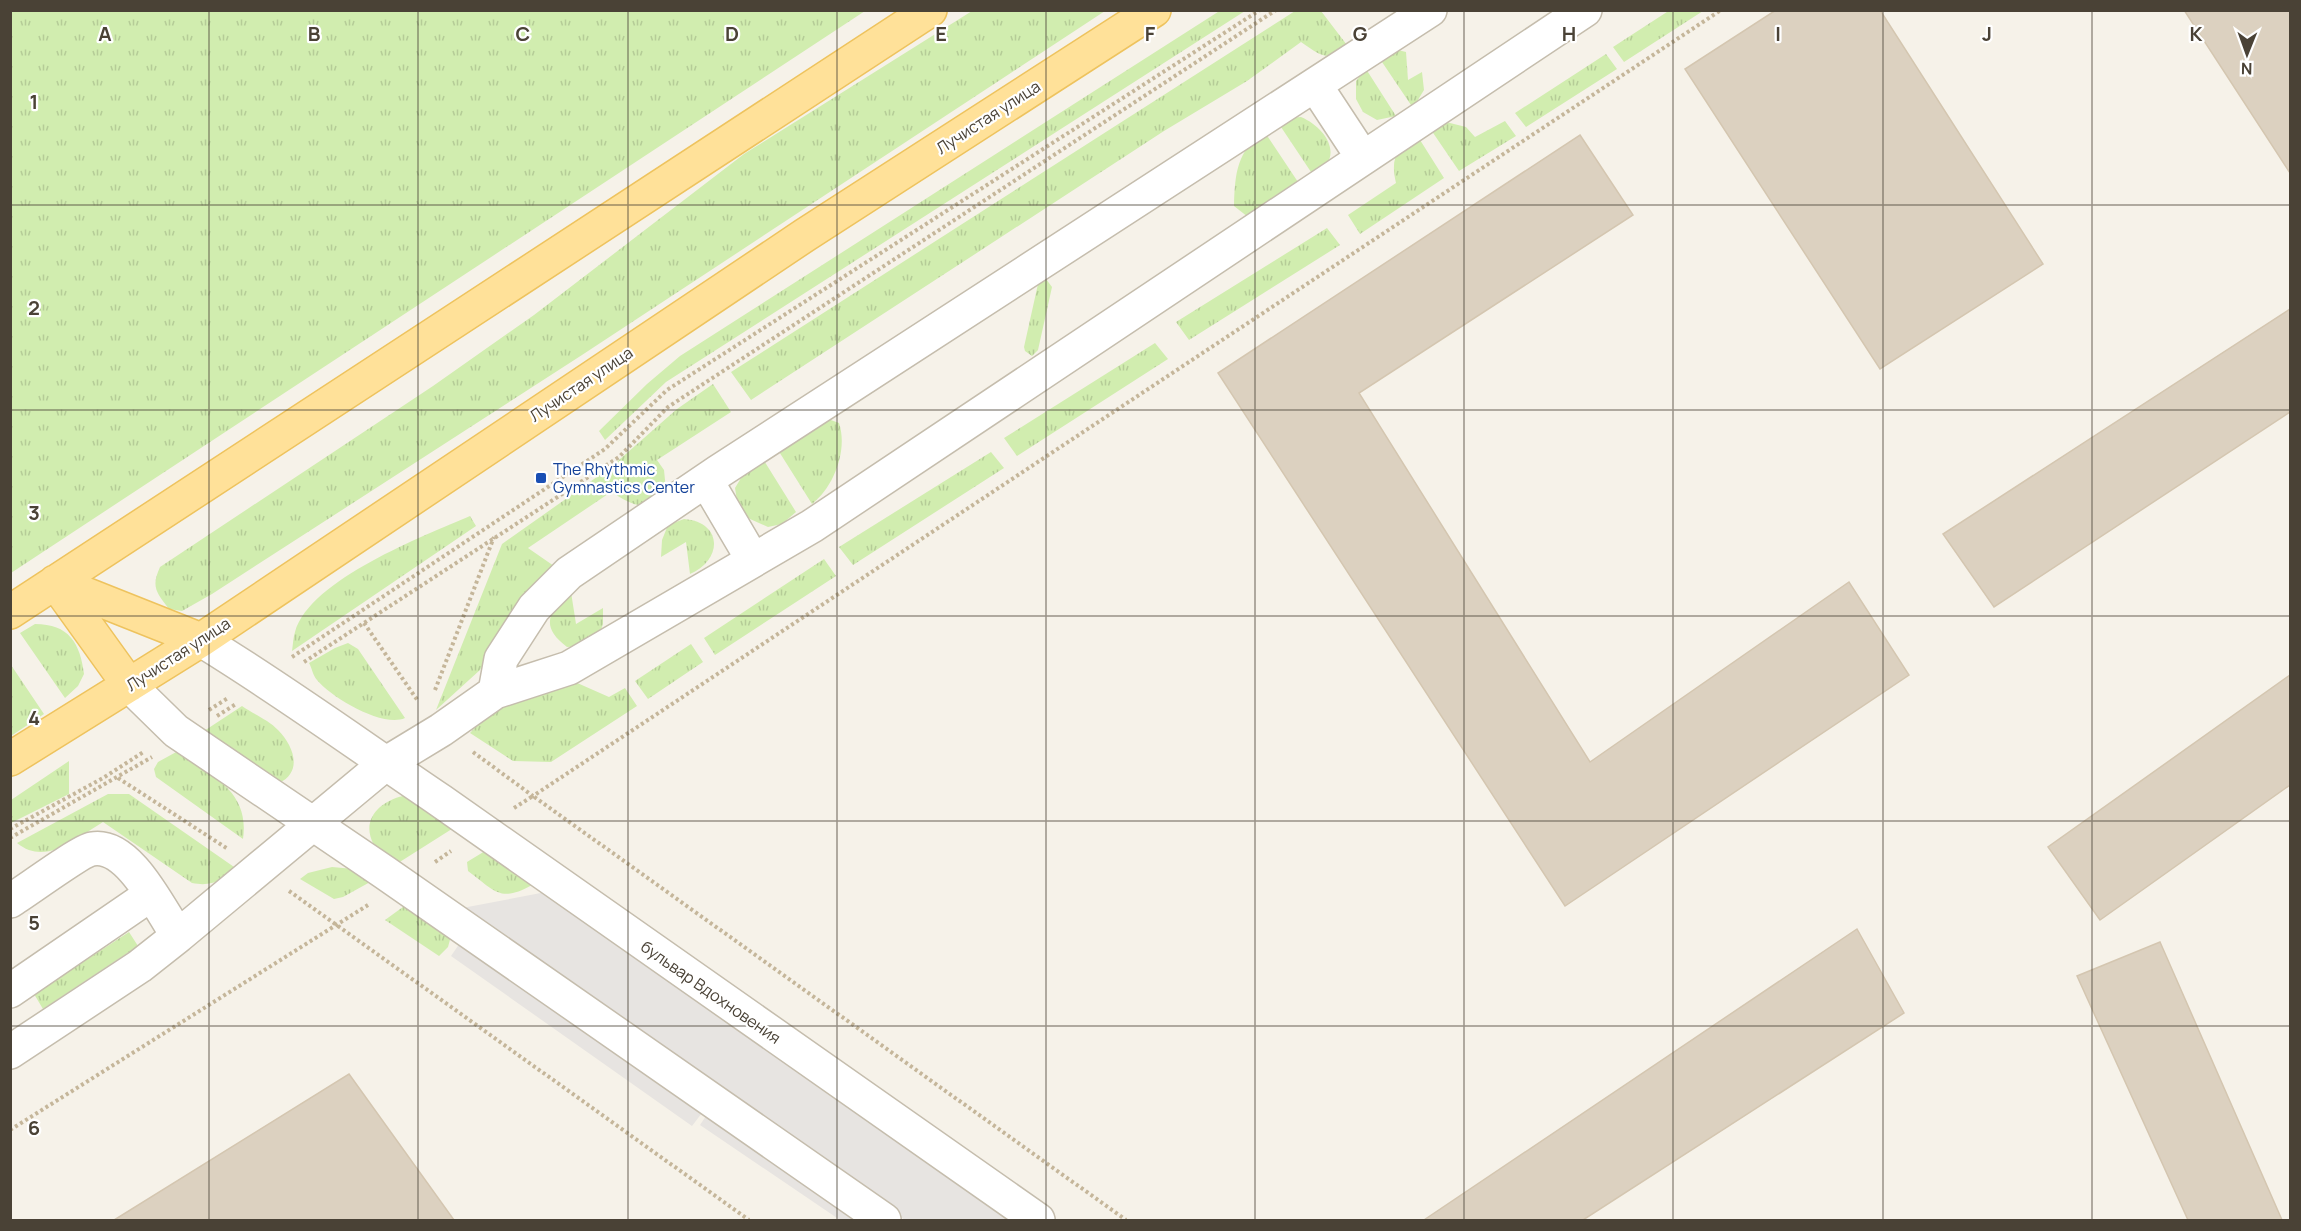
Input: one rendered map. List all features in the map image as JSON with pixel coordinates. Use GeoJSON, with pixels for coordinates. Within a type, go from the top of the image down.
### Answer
{"type":"FeatureCollection","features":[{"type":"Feature","properties":{"kind":"main road"},"geometry":{"type":"LineString","coordinates":[[10,612],[930,10]]}},
{"type":"Feature","properties":{"kind":"main road","name":"Лучистая улица"},"geometry":{"type":"LineString","coordinates":[[10,759],[201,640],[786,248],[1154,10]]}},
{"type":"Feature","properties":{"kind":"main road"},"geometry":{"type":"LineString","coordinates":[[55,582],[201,640]]}},
{"type":"Feature","properties":{"kind":"main road"},"geometry":{"type":"LineString","coordinates":[[55,582],[129,685]]}},
{"type":"Feature","properties":{"kind":"lane"},"geometry":{"type":"LineString","coordinates":[[495,692],[501,659],[534,608],[562,580],[706,480],[1430,10]]}},
{"type":"Feature","properties":{"kind":"lane"},"geometry":{"type":"LineString","coordinates":[[10,1052],[140,966],[385,764],[433,721],[495,692],[569,668],[822,520],[1585,10]]}},
{"type":"Feature","properties":{"kind":"lane"},"geometry":{"type":"LineString","coordinates":[[1315,85],[1363,158]]}},
{"type":"Feature","properties":{"kind":"lane"},"geometry":{"type":"LineString","coordinates":[[706,480],[753,560]]}},
{"type":"Feature","properties":{"kind":"lane","name":"бульвар Вдохновения"},"geometry":{"type":"LineString","coordinates":[[201,640],[266,680],[1038,1221]]}},
{"type":"Feature","properties":{"kind":"lane"},"geometry":{"type":"LineString","coordinates":[[129,685],[180,734],[884,1221]]}},
{"type":"Feature","properties":{"kind":"lane"},"geometry":{"type":"LineString","coordinates":[[10,901],[90,849],[107,849],[131,864],[178,936]]}},
{"type":"Feature","properties":{"kind":"lane"},"geometry":{"type":"LineString","coordinates":[[10,991],[150,895]]}},
{"type":"Feature","properties":{"kind":"path"},"geometry":{"type":"LineString","coordinates":[[10,838],[108,784],[180,734],[266,680],[605,449],[667,390],[1260,10]]}},
{"type":"Feature","properties":{"kind":"path"},"geometry":{"type":"LineString","coordinates":[[10,829],[180,734],[266,680],[364,623],[619,457],[668,407],[1276,10]]}},
{"type":"Feature","properties":{"kind":"path"},"geometry":{"type":"LineString","coordinates":[[364,623],[433,721],[533,795],[1721,10]]}},
{"type":"Feature","properties":{"kind":"path"},"geometry":{"type":"LineString","coordinates":[[433,721],[494,537]]}},
{"type":"Feature","properties":{"kind":"path"},"geometry":{"type":"LineString","coordinates":[[10,1130],[335,926],[749,1221]]}},
{"type":"Feature","properties":{"kind":"green space"},"geometry":{"type":"Polygon","coordinates":[[[11,10],[865,10],[865,11],[11,573],[11,10]]]}},
{"type":"Feature","properties":{"kind":"green space"},"geometry":{"type":"Polygon","coordinates":[[[1221,10],[1245,11],[666,382],[605,440],[599,431],[647,384],[680,356],[1221,10]]]}},
{"type":"Feature","properties":{"kind":"green space"},"geometry":{"type":"Polygon","coordinates":[[[1670,10],[1703,11],[1624,62],[1613,47],[1670,10]]]}},
{"type":"Feature","properties":{"kind":"green space"},"geometry":{"type":"Polygon","coordinates":[[[972,11],[1105,11],[582,355],[212,594],[182,611],[169,609],[158,594],[155,585],[160,567],[433,386],[534,315],[744,154],[972,11]]]}},
{"type":"Feature","properties":{"kind":"green space"},"geometry":{"type":"Polygon","coordinates":[[[1295,11],[1321,11],[1350,49],[1325,56],[1301,42],[1247,81],[1164,131],[751,400],[731,372],[1295,11]]]}},
{"type":"Feature","properties":{"kind":"green space"},"geometry":{"type":"Polygon","coordinates":[[[1398,50],[1406,52],[1408,80],[1422,72],[1424,90],[1413,108],[1382,62],[1398,50]]]}},
{"type":"Feature","properties":{"kind":"green space"},"geometry":{"type":"Polygon","coordinates":[[[1606,54],[1617,69],[1526,127],[1515,113],[1606,54]]]}},
{"type":"Feature","properties":{"kind":"green space"},"geometry":{"type":"Polygon","coordinates":[[[1366,69],[1396,116],[1377,120],[1363,112],[1356,99],[1356,81],[1366,69]]]}},
{"type":"Feature","properties":{"kind":"green space"},"geometry":{"type":"Polygon","coordinates":[[[1301,117],[1318,128],[1325,136],[1331,153],[1329,161],[1313,175],[1279,124],[1288,118],[1301,117]]]}},
{"type":"Feature","properties":{"kind":"green space"},"geometry":{"type":"Polygon","coordinates":[[[1438,120],[1466,127],[1475,137],[1505,121],[1516,136],[1459,171],[1427,124],[1438,120]]]}},
{"type":"Feature","properties":{"kind":"green space"},"geometry":{"type":"Polygon","coordinates":[[[1264,131],[1300,185],[1248,217],[1234,206],[1235,183],[1243,155],[1264,131]]]}},
{"type":"Feature","properties":{"kind":"green space"},"geometry":{"type":"Polygon","coordinates":[[[1415,132],[1444,178],[1360,234],[1348,215],[1396,183],[1394,167],[1396,154],[1415,132]]]}},
{"type":"Feature","properties":{"kind":"green space"},"geometry":{"type":"Polygon","coordinates":[[[1327,228],[1340,245],[1189,340],[1176,322],[1327,228]]]}},
{"type":"Feature","properties":{"kind":"green space"},"geometry":{"type":"Polygon","coordinates":[[[1046,279],[1052,287],[1038,350],[1032,356],[1025,351],[1024,347],[1038,284],[1046,279]]]}},
{"type":"Feature","properties":{"kind":"green space"},"geometry":{"type":"Polygon","coordinates":[[[1155,343],[1168,359],[1017,456],[1004,438],[1155,343]]]}},
{"type":"Feature","properties":{"kind":"green space"},"geometry":{"type":"Polygon","coordinates":[[[713,384],[731,412],[657,460],[664,470],[666,490],[651,502],[639,505],[611,492],[528,548],[554,566],[504,630],[480,670],[436,710],[502,544],[611,467],[677,409],[713,384]]]}},
{"type":"Feature","properties":{"kind":"green space"},"geometry":{"type":"Polygon","coordinates":[[[828,419],[839,423],[842,445],[840,456],[833,478],[820,497],[812,504],[778,450],[828,419]]]}},
{"type":"Feature","properties":{"kind":"green space"},"geometry":{"type":"Polygon","coordinates":[[[991,452],[1004,468],[853,565],[839,547],[991,452]]]}},
{"type":"Feature","properties":{"kind":"green space"},"geometry":{"type":"Polygon","coordinates":[[[763,459],[796,512],[782,524],[768,527],[750,519],[738,507],[735,488],[744,473],[763,459]]]}},
{"type":"Feature","properties":{"kind":"green space"},"geometry":{"type":"Polygon","coordinates":[[[470,516],[476,526],[292,651],[295,632],[305,613],[322,594],[371,562],[470,516]]]}},
{"type":"Feature","properties":{"kind":"green space"},"geometry":{"type":"Polygon","coordinates":[[[684,519],[706,527],[712,534],[714,542],[713,551],[708,560],[701,568],[690,574],[686,542],[661,557],[662,540],[668,525],[684,519]]]}},
{"type":"Feature","properties":{"kind":"green space"},"geometry":{"type":"Polygon","coordinates":[[[824,559],[836,576],[715,655],[704,638],[824,559]]]}},
{"type":"Feature","properties":{"kind":"green space"},"geometry":{"type":"Polygon","coordinates":[[[571,592],[576,624],[603,608],[603,624],[598,639],[583,646],[567,647],[558,639],[550,625],[553,612],[571,592]]]}},
{"type":"Feature","properties":{"kind":"green space"},"geometry":{"type":"Polygon","coordinates":[[[35,624],[56,627],[71,637],[76,645],[84,674],[78,686],[65,698],[20,633],[35,624]]]}},
{"type":"Feature","properties":{"kind":"green space"},"geometry":{"type":"Polygon","coordinates":[[[348,643],[358,649],[405,718],[384,719],[358,710],[334,695],[316,678],[309,663],[348,643]]]}},
{"type":"Feature","properties":{"kind":"green space"},"geometry":{"type":"Polygon","coordinates":[[[691,644],[703,662],[648,699],[635,681],[691,644]]]}},
{"type":"Feature","properties":{"kind":"green space"},"geometry":{"type":"Polygon","coordinates":[[[11,665],[44,714],[10,736],[11,665]]]}},
{"type":"Feature","properties":{"kind":"green space"},"geometry":{"type":"Polygon","coordinates":[[[575,682],[609,697],[625,688],[637,706],[551,762],[513,761],[470,733],[493,712],[518,698],[575,682]]]}},
{"type":"Feature","properties":{"kind":"green space"},"geometry":{"type":"Polygon","coordinates":[[[242,706],[274,726],[284,736],[292,751],[294,758],[291,772],[279,783],[201,733],[242,706]]]}},
{"type":"Feature","properties":{"kind":"green space"},"geometry":{"type":"Polygon","coordinates":[[[178,751],[215,777],[234,796],[244,822],[243,839],[156,777],[154,769],[158,762],[178,751]]]}},
{"type":"Feature","properties":{"kind":"green space"},"geometry":{"type":"Polygon","coordinates":[[[69,761],[69,794],[11,823],[11,800],[69,761]]]}},
{"type":"Feature","properties":{"kind":"green space"},"geometry":{"type":"Polygon","coordinates":[[[108,794],[129,794],[237,869],[216,882],[192,883],[103,822],[72,842],[50,851],[28,850],[17,843],[108,794]]]}},
{"type":"Feature","properties":{"kind":"green space"},"geometry":{"type":"Polygon","coordinates":[[[403,796],[417,801],[455,827],[395,865],[374,845],[369,828],[371,820],[380,807],[403,796]]]}},
{"type":"Feature","properties":{"kind":"green space"},"geometry":{"type":"Polygon","coordinates":[[[485,851],[532,885],[505,894],[485,884],[468,871],[467,862],[485,851]]]}},
{"type":"Feature","properties":{"kind":"green space"},"geometry":{"type":"Polygon","coordinates":[[[332,867],[354,869],[372,881],[343,897],[334,899],[300,879],[308,873],[332,867]]]}},
{"type":"Feature","properties":{"kind":"green space"},"geometry":{"type":"Polygon","coordinates":[[[407,904],[451,936],[448,947],[439,956],[385,920],[407,904]]]}},
{"type":"Feature","properties":{"kind":"green space"},"geometry":{"type":"Polygon","coordinates":[[[129,932],[138,946],[43,1009],[34,994],[129,932]]]}},
{"type":"Feature","properties":{"kind":"shaded area"},"geometry":{"type":"Polygon","coordinates":[[[546,892],[1015,1220],[905,1220],[457,909],[546,892]]]}},
{"type":"Feature","properties":{"kind":"shaded area"},"geometry":{"type":"Polygon","coordinates":[[[462,940],[705,1109],[692,1126],[451,956],[462,940]]]}},
{"type":"Feature","properties":{"kind":"shaded area"},"geometry":{"type":"Polygon","coordinates":[[[708,1113],[864,1220],[840,1220],[700,1125],[708,1113]]]}},
{"type":"Feature","properties":{"kind":"building"},"geometry":{"type":"Polygon","coordinates":[[[1776,10],[1880,10],[2043,264],[1880,369],[1685,69],[1776,10]]]}},
{"type":"Feature","properties":{"kind":"building"},"geometry":{"type":"Polygon","coordinates":[[[2184,10],[2290,10],[2290,173],[2184,10]]]}},
{"type":"Feature","properties":{"kind":"building"},"geometry":{"type":"Polygon","coordinates":[[[1580,135],[1633,215],[1359,393],[1590,762],[1849,582],[1909,675],[1565,906],[1218,373],[1580,135]]]}},
{"type":"Feature","properties":{"kind":"building"},"geometry":{"type":"Polygon","coordinates":[[[2290,309],[2290,412],[1994,607],[1943,534],[2290,309]]]}},
{"type":"Feature","properties":{"kind":"building"},"geometry":{"type":"Polygon","coordinates":[[[2290,675],[2290,785],[2100,920],[2048,847],[2290,675]]]}},
{"type":"Feature","properties":{"kind":"building"},"geometry":{"type":"Polygon","coordinates":[[[1857,929],[1904,1013],[1583,1220],[1424,1220],[1857,929]]]}},
{"type":"Feature","properties":{"kind":"building"},"geometry":{"type":"Polygon","coordinates":[[[2160,942],[2282,1220],[2188,1220],[2077,976],[2160,942]]]}},
{"type":"Feature","properties":{"kind":"building"},"geometry":{"type":"Polygon","coordinates":[[[349,1074],[454,1220],[114,1220],[349,1074]]]}},
{"type":"Feature","properties":{"kind":"place","name":"The Rhythmic Gymnastics Center"},"geometry":{"type":"Point","coordinates":[541,478]}}]}
